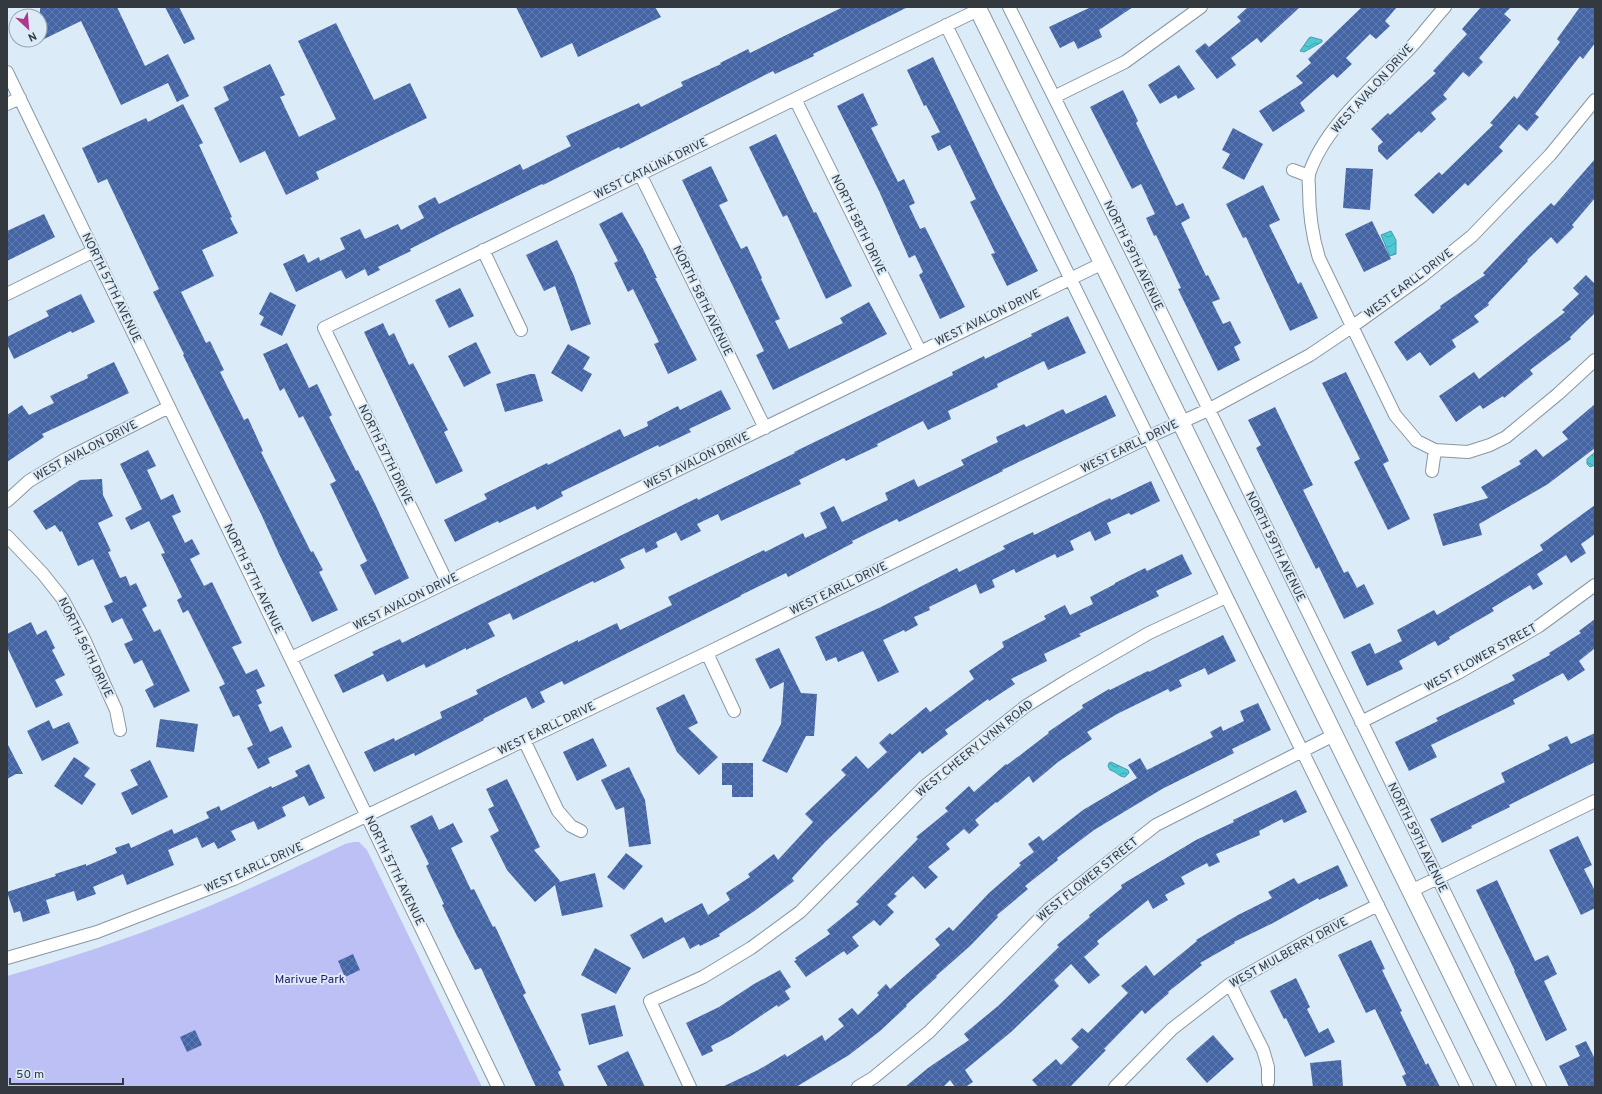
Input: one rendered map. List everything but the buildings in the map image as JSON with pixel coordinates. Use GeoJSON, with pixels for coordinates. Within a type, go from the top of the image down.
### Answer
{"type":"FeatureCollection","features":[{"type":"Feature","properties":{"kind":"main road"},"geometry":{"type":"LineString","coordinates":[[978,8],[1507,1087]]}},
{"type":"Feature","properties":{"kind":"street","name":"NORTH 59TH AVENUE"},"geometry":{"type":"LineString","coordinates":[[1009,7],[1540,1087]]}},
{"type":"Feature","properties":{"kind":"street"},"geometry":{"type":"LineString","coordinates":[[1054,97],[1125,62],[1201,7]]}},
{"type":"Feature","properties":{"kind":"street","name":"WEST AVALON DRIVE"},"geometry":{"type":"LineString","coordinates":[[1353,326],[1319,258],[1312,238],[1308,209],[1309,176],[1319,152],[1336,128],[1373,86],[1411,47],[1444,7]]}},
{"type":"Feature","properties":{"kind":"street","name":"WEST CATALINA DRIVE"},"geometry":{"type":"LineString","coordinates":[[324,328],[795,99],[978,8]]}},
{"type":"Feature","properties":{"kind":"street"},"geometry":{"type":"LineString","coordinates":[[946,25],[1467,1087]]}},
{"type":"Feature","properties":{"kind":"street","name":"NORTH 57TH AVENUE"},"geometry":{"type":"LineString","coordinates":[[7,72],[498,1087]]}},
{"type":"Feature","properties":{"kind":"street"},"geometry":{"type":"LineString","coordinates":[[7,104],[20,98]]}},
{"type":"Feature","properties":{"kind":"street","name":"NORTH 58TH DRIVE"},"geometry":{"type":"LineString","coordinates":[[795,99],[920,351]]}},
{"type":"Feature","properties":{"kind":"street","name":"WEST EARLL DRIVE"},"geometry":{"type":"LineString","coordinates":[[7,958],[97,932],[234,879],[367,817],[524,740],[708,653],[1208,410],[1310,355],[1353,326],[1472,236],[1550,155],[1595,100]]}},
{"type":"Feature","properties":{"kind":"street"},"geometry":{"type":"LineString","coordinates":[[1292,170],[1309,176]]}},
{"type":"Feature","properties":{"kind":"street","name":"NORTH 58TH AVENUE"},"geometry":{"type":"LineString","coordinates":[[640,174],[765,428]]}},
{"type":"Feature","properties":{"kind":"street"},"geometry":{"type":"LineString","coordinates":[[483,250],[522,330]]}},
{"type":"Feature","properties":{"kind":"street"},"geometry":{"type":"LineString","coordinates":[[7,294],[94,251]]}},
{"type":"Feature","properties":{"kind":"street","name":"WEST AVALON DRIVE"},"geometry":{"type":"LineString","coordinates":[[291,658],[1103,263]]}},
{"type":"Feature","properties":{"kind":"street"},"geometry":{"type":"LineString","coordinates":[[1353,326],[1395,415],[1417,441],[1435,450],[1468,452],[1490,445],[1506,437],[1558,394],[1595,360]]}},
{"type":"Feature","properties":{"kind":"street","name":"NORTH 57TH DRIVE"},"geometry":{"type":"LineString","coordinates":[[324,328],[447,582]]}},
{"type":"Feature","properties":{"kind":"street","name":"WEST AVALON DRIVE"},"geometry":{"type":"LineString","coordinates":[[7,501],[29,481],[66,459],[169,407]]}},
{"type":"Feature","properties":{"kind":"street"},"geometry":{"type":"LineString","coordinates":[[1432,470],[1435,450]]}},
{"type":"Feature","properties":{"kind":"street","name":"NORTH 56TH DRIVE"},"geometry":{"type":"LineString","coordinates":[[7,536],[43,574],[62,598],[84,639],[116,710],[120,730]]}},
{"type":"Feature","properties":{"kind":"street","name":"WEST FLOWER STREET"},"geometry":{"type":"LineString","coordinates":[[1361,722],[1458,673],[1533,630],[1595,585]]}},
{"type":"Feature","properties":{"kind":"street","name":"WEST CHEERY LYNN ROAD"},"geometry":{"type":"LineString","coordinates":[[690,1087],[650,1001],[704,978],[751,948],[800,912],[925,786],[1026,706],[1149,633],[1226,597]]}},
{"type":"Feature","properties":{"kind":"street"},"geometry":{"type":"LineString","coordinates":[[708,653],[734,711]]}},
{"type":"Feature","properties":{"kind":"street","name":"WEST FLOWER STREET"},"geometry":{"type":"LineString","coordinates":[[858,1087],[873,1078],[929,1032],[1050,908],[1156,825],[1334,735]]}},
{"type":"Feature","properties":{"kind":"street"},"geometry":{"type":"LineString","coordinates":[[524,740],[558,811],[571,826],[581,831]]}},
{"type":"Feature","properties":{"kind":"street"},"geometry":{"type":"LineString","coordinates":[[1411,890],[1595,802]]}},
{"type":"Feature","properties":{"kind":"street","name":"WEST MULBERRY DRIVE"},"geometry":{"type":"LineString","coordinates":[[1115,1087],[1172,1029],[1230,984],[1312,938],[1378,906]]}},
{"type":"Feature","properties":{"kind":"street"},"geometry":{"type":"LineString","coordinates":[[1230,984],[1263,1050],[1268,1067],[1268,1082]]}},
{"type":"Feature","properties":{"kind":"green space","name":"Marivue Park"},"geometry":{"type":"Polygon","coordinates":[[[359,842],[367,850],[482,1087],[7,1087],[7,976],[97,948],[185,916],[286,872],[345,844],[359,842]]]}},
{"type":"Feature","properties":{"kind":"water"},"geometry":{"type":"Polygon","coordinates":[[[1311,37],[1322,40],[1322,42],[1304,52],[1300,51],[1309,38],[1311,37]]]}},
{"type":"Feature","properties":{"kind":"water"},"geometry":{"type":"Polygon","coordinates":[[[1391,231],[1396,240],[1396,254],[1390,256],[1381,235],[1391,231]]]}},
{"type":"Feature","properties":{"kind":"water"},"geometry":{"type":"Polygon","coordinates":[[[1595,452],[1595,465],[1590,467],[1587,464],[1587,459],[1595,452]]]}},
{"type":"Feature","properties":{"kind":"water"},"geometry":{"type":"Polygon","coordinates":[[[1111,762],[1128,770],[1129,773],[1123,777],[1110,770],[1108,766],[1111,762]]]}}]}
